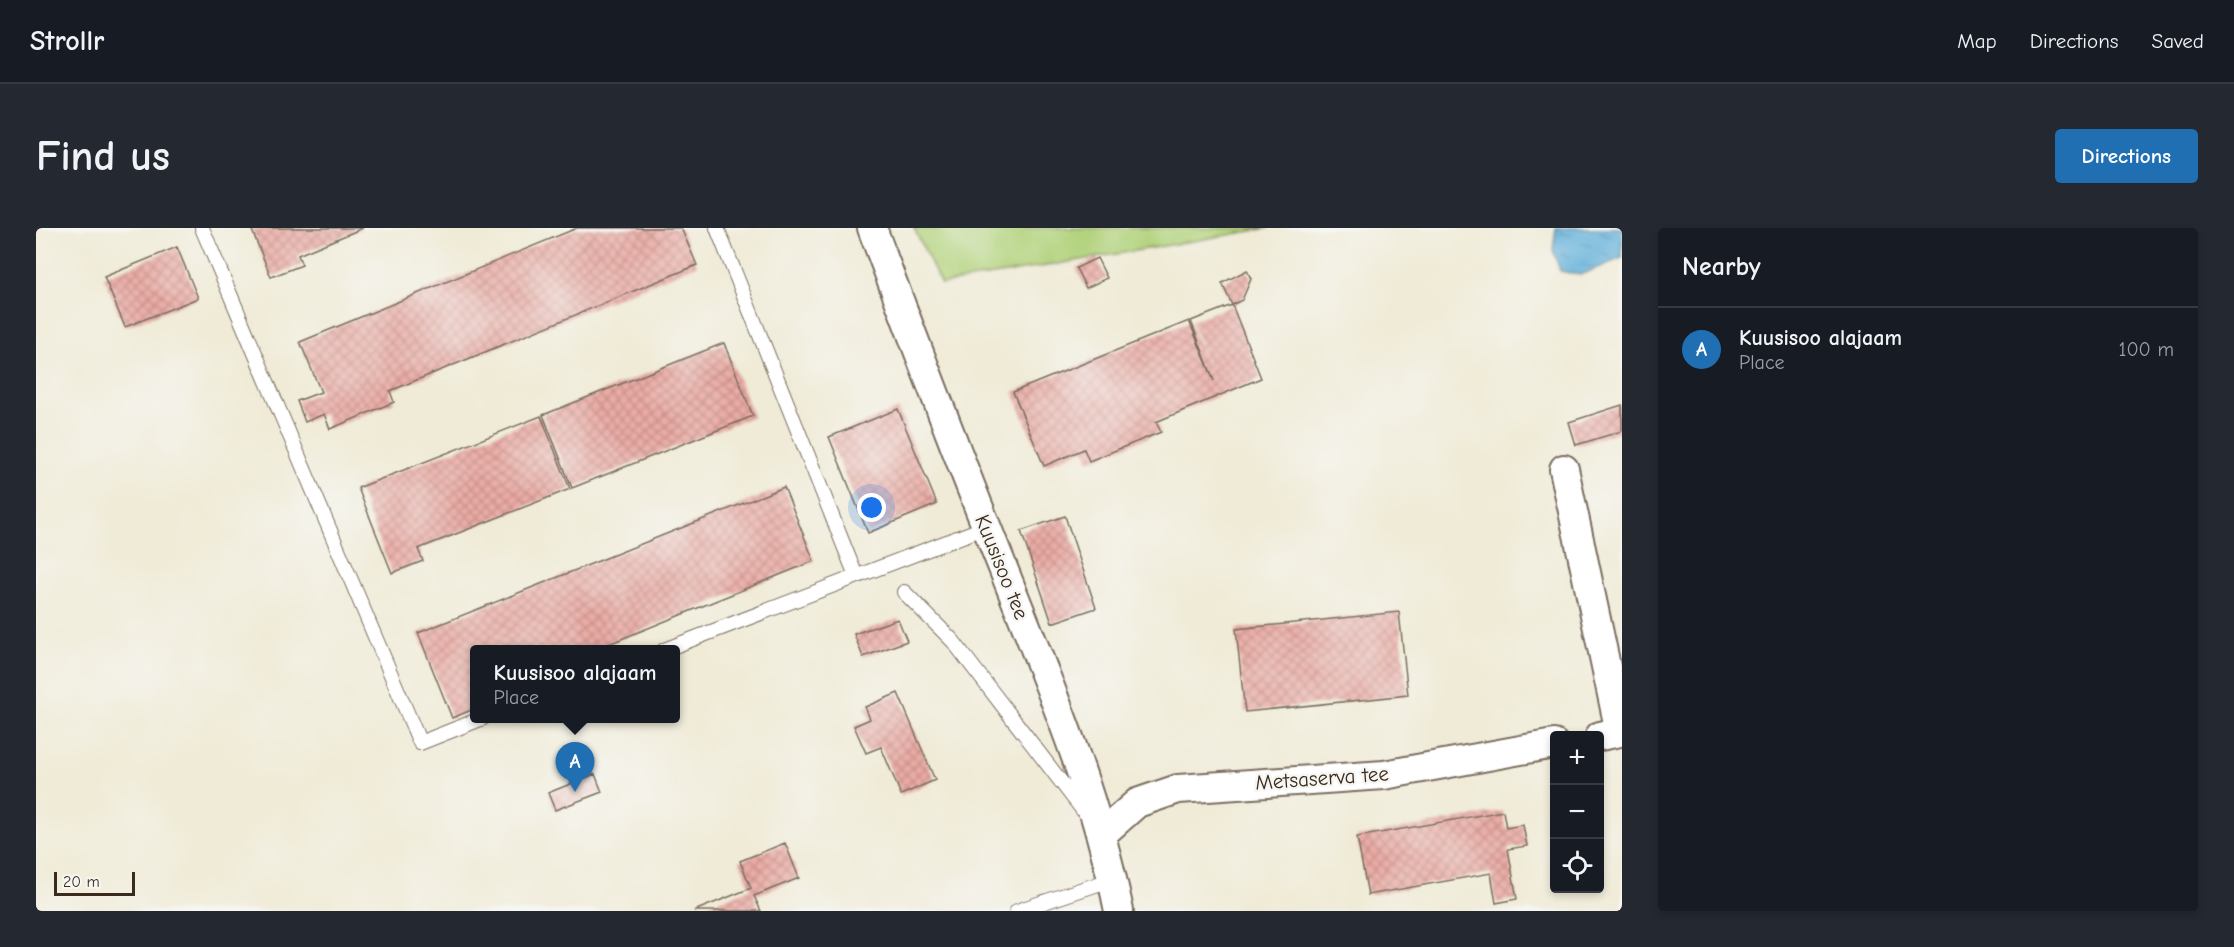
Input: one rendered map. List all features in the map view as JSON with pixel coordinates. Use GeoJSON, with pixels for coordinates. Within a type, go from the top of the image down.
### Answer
{"type":"FeatureCollection","features":[{"type":"Feature","properties":{"kind":"street","name":"Kuusisoo tee"},"geometry":{"type":"LineString","coordinates":[[872,228],[1069,735],[1101,835],[1119,911]]}},
{"type":"Feature","properties":{"kind":"street"},"geometry":{"type":"LineString","coordinates":[[1563,469],[1620,732],[1604,735]]}},
{"type":"Feature","properties":{"kind":"street","name":"Metsaserva tee"},"geometry":{"type":"LineString","coordinates":[[1101,835],[1137,803],[1178,789],[1384,775],[1550,745]]}},
{"type":"Feature","properties":{"kind":"lane"},"geometry":{"type":"LineString","coordinates":[[202,228],[420,743],[470,723]]}},
{"type":"Feature","properties":{"kind":"lane"},"geometry":{"type":"LineString","coordinates":[[717,228],[856,576]]}},
{"type":"Feature","properties":{"kind":"lane"},"geometry":{"type":"LineString","coordinates":[[677,645],[986,526]]}},
{"type":"Feature","properties":{"kind":"lane"},"geometry":{"type":"LineString","coordinates":[[904,592],[953,641],[1101,835]]}},
{"type":"Feature","properties":{"kind":"lane"},"geometry":{"type":"LineString","coordinates":[[1017,911],[1113,879]]}},
{"type":"Feature","properties":{"kind":"green space"},"geometry":{"type":"Polygon","coordinates":[[[914,228],[1269,228],[941,284],[914,228]]]}},
{"type":"Feature","properties":{"kind":"water"},"geometry":{"type":"Polygon","coordinates":[[[1556,228],[1622,228],[1622,258],[1580,275],[1560,271],[1553,250],[1556,228]]]}},
{"type":"Feature","properties":{"kind":"building"},"geometry":{"type":"Polygon","coordinates":[[[251,228],[363,228],[298,255],[302,265],[271,277],[251,228]]]}},
{"type":"Feature","properties":{"kind":"building"},"geometry":{"type":"Polygon","coordinates":[[[577,228],[681,228],[697,265],[390,391],[394,402],[330,429],[324,414],[305,422],[297,401],[321,392],[300,342],[577,228]]]}},
{"type":"Feature","properties":{"kind":"building"},"geometry":{"type":"Polygon","coordinates":[[[177,247],[198,298],[125,327],[104,277],[177,247]]]}},
{"type":"Feature","properties":{"kind":"building"},"geometry":{"type":"Polygon","coordinates":[[[1097,258],[1107,278],[1086,288],[1076,268],[1097,258]]]}},
{"type":"Feature","properties":{"kind":"building"},"geometry":{"type":"Polygon","coordinates":[[[1247,270],[1251,279],[1242,300],[1232,305],[1222,283],[1247,270]]]}},
{"type":"Feature","properties":{"kind":"building"},"geometry":{"type":"Polygon","coordinates":[[[1232,305],[1261,378],[1156,422],[1161,432],[1089,461],[1084,449],[1044,466],[1013,392],[1189,321],[1214,381],[1191,321],[1232,305]]]}},
{"type":"Feature","properties":{"kind":"building"},"geometry":{"type":"Polygon","coordinates":[[[724,343],[753,416],[572,488],[543,415],[724,343]]]}},
{"type":"Feature","properties":{"kind":"building"},"geometry":{"type":"Polygon","coordinates":[[[1622,405],[1622,431],[1576,445],[1569,422],[1622,405]]]}},
{"type":"Feature","properties":{"kind":"building"},"geometry":{"type":"Polygon","coordinates":[[[898,409],[937,504],[868,533],[829,437],[898,409]]]}},
{"type":"Feature","properties":{"kind":"building"},"geometry":{"type":"Polygon","coordinates":[[[541,416],[570,489],[418,549],[423,561],[392,573],[358,488],[541,416]]]}},
{"type":"Feature","properties":{"kind":"building"},"geometry":{"type":"Polygon","coordinates":[[[784,487],[814,561],[606,645],[470,645],[470,711],[452,718],[418,633],[784,487]]]}},
{"type":"Feature","properties":{"kind":"building"},"geometry":{"type":"Polygon","coordinates":[[[1065,516],[1096,608],[1052,623],[1021,531],[1065,516]]]}},
{"type":"Feature","properties":{"kind":"building"},"geometry":{"type":"Polygon","coordinates":[[[1399,612],[1408,695],[1245,712],[1236,629],[1399,612]]]}},
{"type":"Feature","properties":{"kind":"building"},"geometry":{"type":"Polygon","coordinates":[[[898,619],[907,641],[863,657],[854,634],[898,619]]]}},
{"type":"Feature","properties":{"kind":"building"},"geometry":{"type":"Polygon","coordinates":[[[898,693],[935,780],[901,795],[881,747],[866,753],[854,726],[870,719],[865,707],[898,693]]]}},
{"type":"Feature","properties":{"kind":"building"},"geometry":{"type":"Polygon","coordinates":[[[595,774],[602,792],[555,810],[548,793],[595,774]]]}},
{"type":"Feature","properties":{"kind":"building"},"geometry":{"type":"Polygon","coordinates":[[[1503,811],[1506,828],[1523,825],[1527,846],[1508,849],[1517,899],[1496,903],[1491,873],[1368,895],[1357,837],[1503,811]]]}},
{"type":"Feature","properties":{"kind":"building"},"geometry":{"type":"Polygon","coordinates":[[[785,843],[799,878],[754,896],[761,911],[694,911],[751,888],[740,861],[785,843]]]}},
{"type":"Feature","properties":{"kind":"place","name":"Kuusisoo alajaam"},"geometry":{"type":"Point","coordinates":[575,792]}}]}
